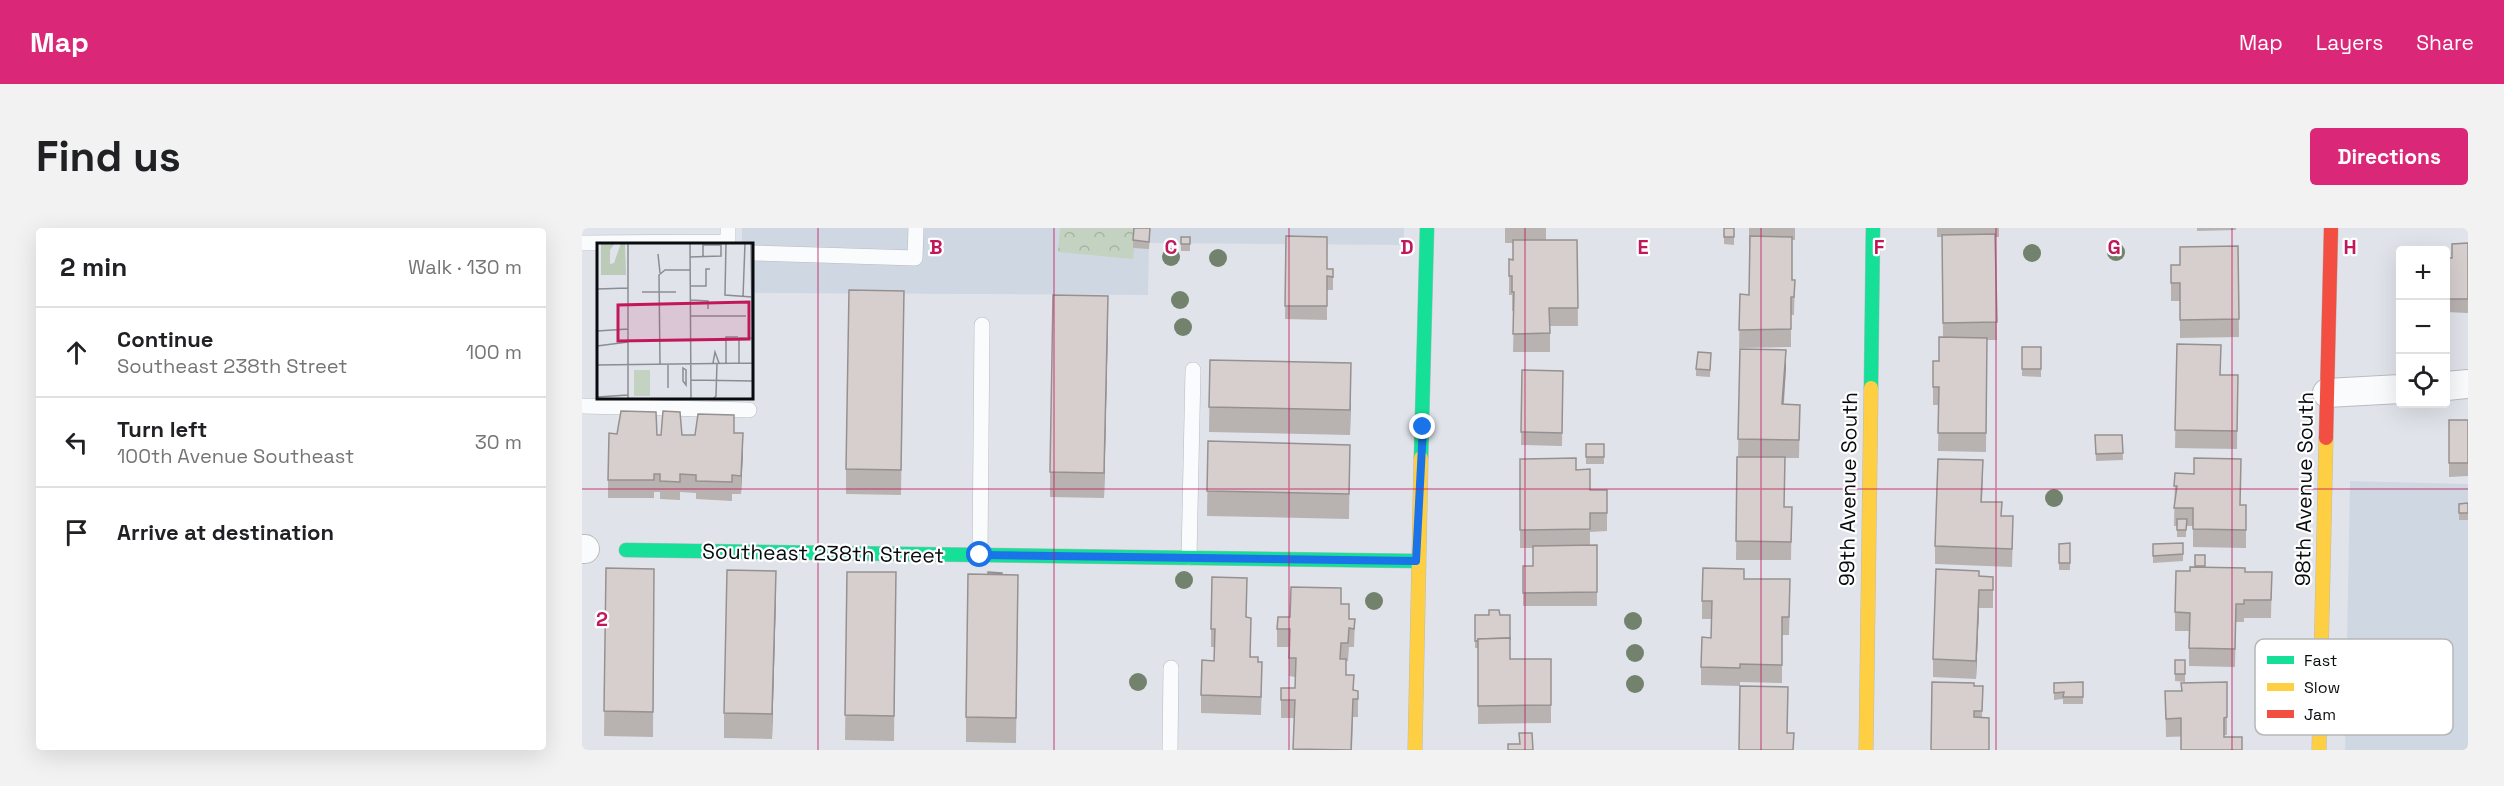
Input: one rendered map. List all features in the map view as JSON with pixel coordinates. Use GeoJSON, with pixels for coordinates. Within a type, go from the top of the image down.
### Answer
{"type":"FeatureCollection","features":[{"type":"Feature","properties":{"kind":"street"},"geometry":{"type":"LineString","coordinates":[[1415,750],[1416,561],[1423,427],[1427,228]]}},
{"type":"Feature","properties":{"kind":"street","name":"99th Avenue South"},"geometry":{"type":"LineString","coordinates":[[1866,750],[1873,228]]}},
{"type":"Feature","properties":{"kind":"street","name":"98th Avenue South"},"geometry":{"type":"LineString","coordinates":[[2321,639],[2331,228]]}},
{"type":"Feature","properties":{"kind":"street"},"geometry":{"type":"LineString","coordinates":[[2450,386],[2468,384]]}},
{"type":"Feature","properties":{"kind":"street"},"geometry":{"type":"LineString","coordinates":[[2327,393],[2396,388]]}},
{"type":"Feature","properties":{"kind":"street","name":"Southeast 238th Street"},"geometry":{"type":"LineString","coordinates":[[626,550],[1416,561]]}},
{"type":"Feature","properties":{"kind":"street","name":"98th Avenue South"},"geometry":{"type":"LineString","coordinates":[[2319,735],[2319,750]]}},
{"type":"Feature","properties":{"kind":"lane"},"geometry":{"type":"LineString","coordinates":[[582,243],[728,242],[728,228]]}},
{"type":"Feature","properties":{"kind":"lane"},"geometry":{"type":"LineString","coordinates":[[753,253],[915,258],[916,228]]}},
{"type":"Feature","properties":{"kind":"lane"},"geometry":{"type":"LineString","coordinates":[[980,555],[982,325]]}},
{"type":"Feature","properties":{"kind":"lane"},"geometry":{"type":"LineString","coordinates":[[1190,558],[1193,370]]}},
{"type":"Feature","properties":{"kind":"lane"},"geometry":{"type":"LineString","coordinates":[[582,406],[749,410]]}},
{"type":"Feature","properties":{"kind":"lane"},"geometry":{"type":"LineString","coordinates":[[1170,750],[1171,668]]}},
{"type":"Feature","properties":{"kind":"shaded area"},"geometry":{"type":"Polygon","coordinates":[[[742,228],[1404,228],[1404,245],[1149,243],[1148,295],[753,293],[753,243],[742,243],[742,228]]]}},
{"type":"Feature","properties":{"kind":"shaded area"},"geometry":{"type":"Polygon","coordinates":[[[2350,481],[2468,484],[2468,750],[2345,750],[2345,735],[2453,735],[2453,639],[2347,639],[2350,481]]]}},
{"type":"Feature","properties":{"kind":"green space"},"geometry":{"type":"Polygon","coordinates":[[[1060,228],[1136,228],[1133,259],[1058,252],[1060,228]]]}},
{"type":"Feature","properties":{"kind":"building"},"geometry":{"type":"Polygon","coordinates":[[[1134,228],[1150,228],[1149,242],[1133,240],[1134,228]]]}},
{"type":"Feature","properties":{"kind":"building"},"geometry":{"type":"Polygon","coordinates":[[[1724,228],[1734,228],[1734,237],[1724,237],[1724,228]]]}},
{"type":"Feature","properties":{"kind":"building"},"geometry":{"type":"Polygon","coordinates":[[[1995,234],[1997,322],[1943,323],[1942,235],[1995,234]]]}},
{"type":"Feature","properties":{"kind":"building"},"geometry":{"type":"Polygon","coordinates":[[[1286,236],[1327,237],[1327,269],[1333,269],[1333,277],[1327,276],[1327,306],[1285,306],[1286,236]]]}},
{"type":"Feature","properties":{"kind":"building"},"geometry":{"type":"Polygon","coordinates":[[[1750,236],[1792,237],[1792,280],[1795,280],[1794,297],[1791,297],[1791,329],[1739,330],[1740,294],[1749,295],[1750,236]]]}},
{"type":"Feature","properties":{"kind":"building"},"geometry":{"type":"Polygon","coordinates":[[[1181,237],[1190,237],[1190,244],[1181,244],[1181,237]]]}},
{"type":"Feature","properties":{"kind":"building"},"geometry":{"type":"Polygon","coordinates":[[[1513,240],[1577,240],[1578,308],[1549,308],[1550,333],[1513,334],[1514,292],[1512,292],[1512,276],[1509,276],[1509,259],[1513,260],[1513,240]]]}},
{"type":"Feature","properties":{"kind":"building"},"geometry":{"type":"Polygon","coordinates":[[[2468,243],[2468,299],[2450,299],[2452,244],[2468,243]]]}},
{"type":"Feature","properties":{"kind":"building"},"geometry":{"type":"Polygon","coordinates":[[[2238,246],[2239,319],[2180,320],[2180,283],[2171,283],[2171,265],[2180,265],[2180,247],[2238,246]]]}},
{"type":"Feature","properties":{"kind":"building"},"geometry":{"type":"Polygon","coordinates":[[[849,290],[904,291],[901,470],[846,469],[849,290]]]}},
{"type":"Feature","properties":{"kind":"building"},"geometry":{"type":"Polygon","coordinates":[[[1053,295],[1108,296],[1104,473],[1050,472],[1053,295]]]}},
{"type":"Feature","properties":{"kind":"building"},"geometry":{"type":"Polygon","coordinates":[[[1939,337],[1987,338],[1986,433],[1938,433],[1939,387],[1933,387],[1933,361],[1939,361],[1939,337]]]}},
{"type":"Feature","properties":{"kind":"building"},"geometry":{"type":"Polygon","coordinates":[[[2177,344],[2221,345],[2220,375],[2238,375],[2237,431],[2175,430],[2177,344]]]}},
{"type":"Feature","properties":{"kind":"building"},"geometry":{"type":"Polygon","coordinates":[[[2022,347],[2041,347],[2041,369],[2022,369],[2022,347]]]}},
{"type":"Feature","properties":{"kind":"building"},"geometry":{"type":"Polygon","coordinates":[[[1740,349],[1786,350],[1782,404],[1800,405],[1799,440],[1738,439],[1740,349]]]}},
{"type":"Feature","properties":{"kind":"building"},"geometry":{"type":"Polygon","coordinates":[[[1698,352],[1711,353],[1710,370],[1696,369],[1698,352]]]}},
{"type":"Feature","properties":{"kind":"building"},"geometry":{"type":"Polygon","coordinates":[[[1210,360],[1351,363],[1350,410],[1209,407],[1210,360]]]}},
{"type":"Feature","properties":{"kind":"building"},"geometry":{"type":"Polygon","coordinates":[[[1522,370],[1563,371],[1562,433],[1521,432],[1522,370]]]}},
{"type":"Feature","properties":{"kind":"building"},"geometry":{"type":"Polygon","coordinates":[[[621,411],[656,412],[657,435],[661,435],[663,411],[680,412],[682,435],[695,435],[698,414],[734,415],[734,433],[743,433],[741,476],[732,475],[732,482],[696,481],[696,475],[680,474],[680,482],[660,481],[660,474],[654,474],[654,480],[608,480],[609,433],[617,434],[621,411]]]}},
{"type":"Feature","properties":{"kind":"building"},"geometry":{"type":"Polygon","coordinates":[[[2449,420],[2468,420],[2468,463],[2449,463],[2449,420]]]}},
{"type":"Feature","properties":{"kind":"building"},"geometry":{"type":"Polygon","coordinates":[[[2095,435],[2122,435],[2123,453],[2096,454],[2095,435]]]}},
{"type":"Feature","properties":{"kind":"building"},"geometry":{"type":"Polygon","coordinates":[[[1208,441],[1350,445],[1349,494],[1207,491],[1208,441]]]}},
{"type":"Feature","properties":{"kind":"building"},"geometry":{"type":"Polygon","coordinates":[[[1586,444],[1604,444],[1604,457],[1586,457],[1586,444]]]}},
{"type":"Feature","properties":{"kind":"building"},"geometry":{"type":"Polygon","coordinates":[[[1737,457],[1785,457],[1784,507],[1792,507],[1791,542],[1736,541],[1737,457]]]}},
{"type":"Feature","properties":{"kind":"building"},"geometry":{"type":"Polygon","coordinates":[[[1576,458],[1576,470],[1590,469],[1590,490],[1607,490],[1607,513],[1590,513],[1590,529],[1520,530],[1520,459],[1576,458]]]}},
{"type":"Feature","properties":{"kind":"building"},"geometry":{"type":"Polygon","coordinates":[[[2194,458],[2241,459],[2240,505],[2246,505],[2246,530],[2193,529],[2193,508],[2174,508],[2177,486],[2174,486],[2175,473],[2194,474],[2194,458]]]}},
{"type":"Feature","properties":{"kind":"building"},"geometry":{"type":"Polygon","coordinates":[[[1938,459],[1983,460],[1981,502],[2002,502],[2001,516],[2013,516],[2012,549],[1935,546],[1938,459]]]}},
{"type":"Feature","properties":{"kind":"building"},"geometry":{"type":"Polygon","coordinates":[[[2468,503],[2468,513],[2459,513],[2459,504],[2468,503]]]}},
{"type":"Feature","properties":{"kind":"building"},"geometry":{"type":"Polygon","coordinates":[[[2177,519],[2187,519],[2186,530],[2177,530],[2177,519]]]}},
{"type":"Feature","properties":{"kind":"building"},"geometry":{"type":"Polygon","coordinates":[[[2070,543],[2070,563],[2059,563],[2059,544],[2070,543]]]}},
{"type":"Feature","properties":{"kind":"building"},"geometry":{"type":"Polygon","coordinates":[[[2183,543],[2183,554],[2153,556],[2153,544],[2183,543]]]}},
{"type":"Feature","properties":{"kind":"building"},"geometry":{"type":"Polygon","coordinates":[[[1597,545],[1597,592],[1523,593],[1523,566],[1533,566],[1533,546],[1597,545]]]}},
{"type":"Feature","properties":{"kind":"building"},"geometry":{"type":"Polygon","coordinates":[[[2195,555],[2205,555],[2205,566],[2195,566],[2195,555]]]}},
{"type":"Feature","properties":{"kind":"building"},"geometry":{"type":"Polygon","coordinates":[[[2190,567],[2245,568],[2245,572],[2272,572],[2271,600],[2244,600],[2244,604],[2236,604],[2235,649],[2189,648],[2190,613],[2175,612],[2176,571],[2190,571],[2190,567]]]}},
{"type":"Feature","properties":{"kind":"building"},"geometry":{"type":"Polygon","coordinates":[[[606,568],[654,569],[653,712],[604,711],[606,568]]]}},
{"type":"Feature","properties":{"kind":"building"},"geometry":{"type":"Polygon","coordinates":[[[1703,568],[1744,569],[1744,579],[1790,579],[1789,617],[1782,617],[1782,665],[1740,664],[1740,668],[1701,667],[1702,637],[1711,638],[1712,601],[1702,601],[1703,568]]]}},
{"type":"Feature","properties":{"kind":"building"},"geometry":{"type":"Polygon","coordinates":[[[1936,569],[1979,571],[1979,576],[1993,577],[1993,590],[1979,590],[1976,661],[1933,659],[1936,569]]]}},
{"type":"Feature","properties":{"kind":"building"},"geometry":{"type":"Polygon","coordinates":[[[727,570],[776,571],[772,714],[724,713],[727,570]]]}},
{"type":"Feature","properties":{"kind":"building"},"geometry":{"type":"Polygon","coordinates":[[[847,572],[896,572],[894,716],[845,715],[847,572]]]}},
{"type":"Feature","properties":{"kind":"building"},"geometry":{"type":"Polygon","coordinates":[[[968,574],[1018,575],[1016,718],[966,717],[968,574]]]}},
{"type":"Feature","properties":{"kind":"building"},"geometry":{"type":"Polygon","coordinates":[[[1212,577],[1247,578],[1246,617],[1251,618],[1250,657],[1258,657],[1258,662],[1262,662],[1261,697],[1201,695],[1202,660],[1214,661],[1215,629],[1211,629],[1212,577]]]}},
{"type":"Feature","properties":{"kind":"building"},"geometry":{"type":"Polygon","coordinates":[[[1291,587],[1341,588],[1341,604],[1349,604],[1349,619],[1355,619],[1354,629],[1349,628],[1348,643],[1341,643],[1340,659],[1346,659],[1346,675],[1354,675],[1353,690],[1358,691],[1358,699],[1353,699],[1351,750],[1293,749],[1295,700],[1281,700],[1281,688],[1295,688],[1296,658],[1289,658],[1290,629],[1277,629],[1278,617],[1290,617],[1291,587]]]}},
{"type":"Feature","properties":{"kind":"building"},"geometry":{"type":"Polygon","coordinates":[[[1489,610],[1499,610],[1500,615],[1510,615],[1510,638],[1475,641],[1475,615],[1489,615],[1489,610]]]}},
{"type":"Feature","properties":{"kind":"building"},"geometry":{"type":"Polygon","coordinates":[[[1510,638],[1510,659],[1551,659],[1551,705],[1478,706],[1478,639],[1510,638]]]}},
{"type":"Feature","properties":{"kind":"building"},"geometry":{"type":"Polygon","coordinates":[[[2175,660],[2185,660],[2185,674],[2175,674],[2175,660]]]}},
{"type":"Feature","properties":{"kind":"building"},"geometry":{"type":"Polygon","coordinates":[[[1932,682],[1974,683],[1974,686],[1983,686],[1982,711],[1974,711],[1974,717],[1989,718],[1989,750],[1931,750],[1932,682]]]}},
{"type":"Feature","properties":{"kind":"building"},"geometry":{"type":"Polygon","coordinates":[[[2083,682],[2083,697],[2063,697],[2064,692],[2054,693],[2054,683],[2083,682]]]}},
{"type":"Feature","properties":{"kind":"building"},"geometry":{"type":"Polygon","coordinates":[[[2227,682],[2227,717],[2224,718],[2224,737],[2242,737],[2242,750],[2181,750],[2181,718],[2166,719],[2165,691],[2182,691],[2181,683],[2227,682]]]}},
{"type":"Feature","properties":{"kind":"building"},"geometry":{"type":"Polygon","coordinates":[[[1740,686],[1788,687],[1787,733],[1794,733],[1793,750],[1739,750],[1740,686]]]}},
{"type":"Feature","properties":{"kind":"building"},"geometry":{"type":"Polygon","coordinates":[[[1519,733],[1532,733],[1533,750],[1508,750],[1508,744],[1520,744],[1519,733]]]}},
{"type":"Feature","properties":{"kind":"traffic: fast"},"geometry":{"type":"LineString","coordinates":[[1421,458],[1427,228]]}},
{"type":"Feature","properties":{"kind":"traffic: fast"},"geometry":{"type":"LineString","coordinates":[[1871,388],[1873,228]]}},
{"type":"Feature","properties":{"kind":"traffic: fast"},"geometry":{"type":"LineString","coordinates":[[626,550],[1416,561]]}},
{"type":"Feature","properties":{"kind":"traffic: slow"},"geometry":{"type":"LineString","coordinates":[[1866,750],[1871,388]]}},
{"type":"Feature","properties":{"kind":"traffic: slow"},"geometry":{"type":"LineString","coordinates":[[2321,639],[2326,438]]}},
{"type":"Feature","properties":{"kind":"traffic: slow"},"geometry":{"type":"LineString","coordinates":[[1415,750],[1421,458]]}},
{"type":"Feature","properties":{"kind":"traffic: slow"},"geometry":{"type":"LineString","coordinates":[[2319,735],[2319,750]]}},
{"type":"Feature","properties":{"kind":"traffic: jam"},"geometry":{"type":"LineString","coordinates":[[2326,438],[2331,228]]}},
{"type":"Feature","properties":{"kind":"route"},"geometry":{"type":"LineString","coordinates":[[980,555],[1416,561],[1423,427]]}}]}
